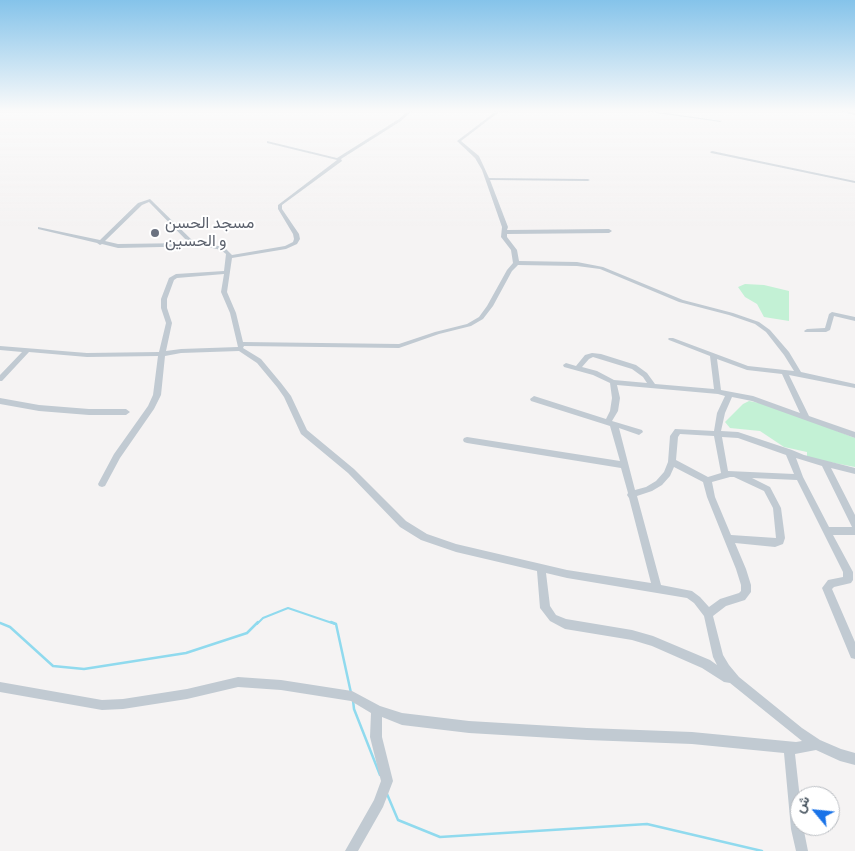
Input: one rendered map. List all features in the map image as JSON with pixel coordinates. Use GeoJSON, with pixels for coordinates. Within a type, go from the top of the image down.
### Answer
{"type":"FeatureCollection","features":[{"type":"Feature","properties":{"kind":"street"},"geometry":{"type":"LineString","coordinates":[[304,151],[338,159]]}},
{"type":"Feature","properties":{"kind":"street"},"geometry":{"type":"LineString","coordinates":[[229,257],[286,247],[295,242],[297,239],[296,234],[280,209],[280,205],[339,162],[338,159],[351,151]]}},
{"type":"Feature","properties":{"kind":"street"},"geometry":{"type":"LineString","coordinates":[[0,348],[88,355],[162,354],[241,346],[399,346],[437,333],[469,325],[481,318],[516,263],[514,250],[505,239],[505,227],[488,179],[477,157],[470,151]]}},
{"type":"Feature","properties":{"kind":"street"},"geometry":{"type":"LineString","coordinates":[[712,152],[855,182]]}},
{"type":"Feature","properties":{"kind":"street"},"geometry":{"type":"LineString","coordinates":[[488,179],[588,180]]}},
{"type":"Feature","properties":{"kind":"street"},"geometry":{"type":"LineString","coordinates":[[100,243],[140,204],[150,200],[192,244]]}},
{"type":"Feature","properties":{"kind":"street"},"geometry":{"type":"LineString","coordinates":[[40,228],[100,243],[130,247],[192,244],[212,245],[223,249],[229,254],[224,292],[233,313],[241,346],[259,361],[279,385],[287,396],[304,432],[351,471],[403,524],[438,543],[541,568],[689,594],[697,600],[708,614],[718,657],[734,681]]}},
{"type":"Feature","properties":{"kind":"street"},"geometry":{"type":"LineString","coordinates":[[504,232],[609,231]]}},
{"type":"Feature","properties":{"kind":"street"},"geometry":{"type":"LineString","coordinates":[[516,263],[593,266],[681,301],[750,320],[768,331],[787,354],[799,374]]}},
{"type":"Feature","properties":{"kind":"street"},"geometry":{"type":"LineString","coordinates":[[102,484],[117,456],[151,407],[157,395],[162,354],[169,323],[164,308],[164,299],[171,279],[176,276],[226,272]]}},
{"type":"Feature","properties":{"kind":"street"},"geometry":{"type":"LineString","coordinates":[[807,331],[828,329],[832,314],[855,319]]}},
{"type":"Feature","properties":{"kind":"street"},"geometry":{"type":"LineString","coordinates":[[671,339],[747,368],[799,374],[855,386]]}},
{"type":"Feature","properties":{"kind":"street"},"geometry":{"type":"LineString","coordinates":[[0,379],[27,351]]}},
{"type":"Feature","properties":{"kind":"street"},"geometry":{"type":"LineString","coordinates":[[578,368],[587,357],[592,355],[599,356],[634,367],[645,375],[652,384]]}},
{"type":"Feature","properties":{"kind":"street"},"geometry":{"type":"LineString","coordinates":[[713,356],[718,392]]}},
{"type":"Feature","properties":{"kind":"street"},"geometry":{"type":"LineString","coordinates":[[566,365],[595,373],[613,382],[652,384],[718,392],[760,401],[855,435]]}},
{"type":"Feature","properties":{"kind":"street"},"geometry":{"type":"LineString","coordinates":[[785,373],[806,416]]}},
{"type":"Feature","properties":{"kind":"street"},"geometry":{"type":"LineString","coordinates":[[613,382],[616,398],[611,424],[657,588]]}},
{"type":"Feature","properties":{"kind":"street"},"geometry":{"type":"LineString","coordinates":[[725,475],[717,433],[721,413],[726,406],[729,395]]}},
{"type":"Feature","properties":{"kind":"street"},"geometry":{"type":"LineString","coordinates":[[534,399],[639,432]]}},
{"type":"Feature","properties":{"kind":"street"},"geometry":{"type":"LineString","coordinates":[[0,401],[39,408],[89,412],[126,412]]}},
{"type":"Feature","properties":{"kind":"street"},"geometry":{"type":"LineString","coordinates":[[631,495],[659,483],[668,474],[672,462],[673,443],[678,431],[738,435],[825,464],[855,471]]}},
{"type":"Feature","properties":{"kind":"street"},"geometry":{"type":"LineString","coordinates":[[467,440],[623,465]]}},
{"type":"Feature","properties":{"kind":"street"},"geometry":{"type":"LineString","coordinates":[[789,452],[799,477],[849,576],[848,580],[830,583],[828,588],[855,654]]}},
{"type":"Feature","properties":{"kind":"street"},"geometry":{"type":"LineString","coordinates":[[672,462],[707,480],[725,475],[799,477]]}},
{"type":"Feature","properties":{"kind":"street"},"geometry":{"type":"LineString","coordinates":[[825,464],[855,524]]}},
{"type":"Feature","properties":{"kind":"street"},"geometry":{"type":"LineString","coordinates":[[728,539],[775,543],[780,541],[781,538],[777,508],[767,489],[737,475]]}},
{"type":"Feature","properties":{"kind":"street"},"geometry":{"type":"LineString","coordinates":[[707,480],[711,497],[746,585],[746,592],[742,597],[723,602],[708,614]]}},
{"type":"Feature","properties":{"kind":"street"},"geometry":{"type":"LineString","coordinates":[[827,531],[855,531]]}},
{"type":"Feature","properties":{"kind":"street"},"geometry":{"type":"LineString","coordinates":[[541,568],[545,608],[553,618],[565,624],[632,635],[653,641],[698,661],[734,681],[816,744],[840,755],[855,759]]}},
{"type":"Feature","properties":{"kind":"street"},"geometry":{"type":"LineString","coordinates":[[0,687],[102,704],[123,704],[187,694],[238,682],[281,685],[352,696],[377,710],[402,719],[469,727],[597,735],[692,738],[789,748],[816,744]]}},
{"type":"Feature","properties":{"kind":"street"},"geometry":{"type":"LineString","coordinates":[[351,851],[378,803],[387,781],[376,737],[377,710]]}},
{"type":"Feature","properties":{"kind":"street"},"geometry":{"type":"LineString","coordinates":[[789,748],[797,829],[802,851]]}},
{"type":"Feature","properties":{"kind":"green space"},"geometry":{"type":"Polygon","coordinates":[[[745,284],[764,285],[789,291],[789,321],[764,317],[757,304],[745,297],[738,287],[745,284]]]}},
{"type":"Feature","properties":{"kind":"green space"},"geometry":{"type":"Polygon","coordinates":[[[749,401],[770,405],[855,438],[855,467],[813,459],[807,456],[807,452],[784,447],[760,431],[730,428],[725,422],[743,404],[749,401]]]}},
{"type":"Feature","properties":{"kind":"waterway"},"geometry":{"type":"LineString","coordinates":[[257,624],[263,618],[288,608],[335,624]]}},
{"type":"Feature","properties":{"kind":"waterway"},"geometry":{"type":"LineString","coordinates":[[0,623],[10,627],[53,666],[84,669],[186,653],[247,633],[258,622]]}},
{"type":"Feature","properties":{"kind":"waterway"},"geometry":{"type":"LineString","coordinates":[[331,622],[336,624],[351,693]]}},
{"type":"Feature","properties":{"kind":"waterway"},"geometry":{"type":"LineString","coordinates":[[353,700],[354,709],[380,775]]}},
{"type":"Feature","properties":{"kind":"waterway"},"geometry":{"type":"LineString","coordinates":[[387,794],[398,820],[440,837],[647,824],[762,851]]}},
{"type":"Feature","properties":{"kind":"place","name":"مسجد الحسن و الحسين"},"geometry":{"type":"Point","coordinates":[155,233]}}]}
